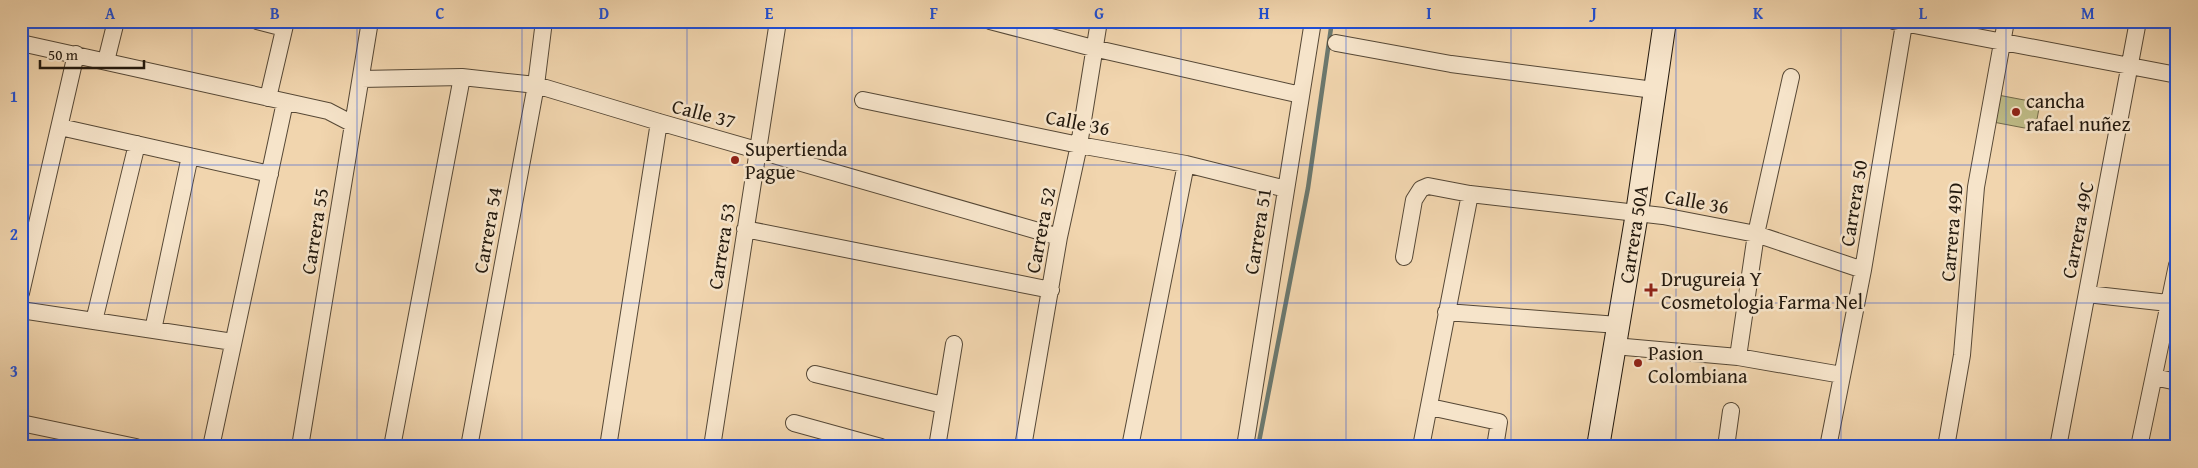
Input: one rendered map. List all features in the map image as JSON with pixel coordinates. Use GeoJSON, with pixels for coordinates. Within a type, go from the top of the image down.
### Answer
{"type":"FeatureCollection","features":[{"type":"Feature","properties":{"kind":"street"},"geometry":{"type":"LineString","coordinates":[[106,61],[116,21]]}},
{"type":"Feature","properties":{"kind":"street"},"geometry":{"type":"LineString","coordinates":[[257,21],[285,25],[268,98]]}},
{"type":"Feature","properties":{"kind":"street","name":"Carrera 55"},"geometry":{"type":"LineString","coordinates":[[300,447],[370,21]]}},
{"type":"Feature","properties":{"kind":"street","name":"Carrera 54"},"geometry":{"type":"LineString","coordinates":[[469,447],[536,84],[544,21]]}},
{"type":"Feature","properties":{"kind":"street","name":"Carrera 53"},"geometry":{"type":"LineString","coordinates":[[712,447],[778,21]]}},
{"type":"Feature","properties":{"kind":"street"},"geometry":{"type":"LineString","coordinates":[[990,21],[1093,48],[1301,94]]}},
{"type":"Feature","properties":{"kind":"street","name":"Carrera 52"},"geometry":{"type":"LineString","coordinates":[[1023,447],[1059,237],[1079,145],[1098,21]]}},
{"type":"Feature","properties":{"kind":"street","name":"Carrera 51"},"geometry":{"type":"LineString","coordinates":[[1244,447],[1313,21]]}},
{"type":"Feature","properties":{"kind":"street","name":"Carrera 50A"},"geometry":{"type":"LineString","coordinates":[[1598,447],[1637,213],[1665,21]]}},
{"type":"Feature","properties":{"kind":"street","name":"Carrera 49D"},"geometry":{"type":"LineString","coordinates":[[1946,447],[1962,356],[1976,187],[2006,21]]}},
{"type":"Feature","properties":{"kind":"street","name":"Carrera 49C"},"geometry":{"type":"LineString","coordinates":[[2058,447],[2138,21]]}},
{"type":"Feature","properties":{"kind":"street"},"geometry":{"type":"LineString","coordinates":[[1898,22],[2177,75]]}},
{"type":"Feature","properties":{"kind":"street","name":"Carrera 50"},"geometry":{"type":"LineString","coordinates":[[1828,447],[1863,270],[1898,22]]}},
{"type":"Feature","properties":{"kind":"street"},"geometry":{"type":"LineString","coordinates":[[21,43],[328,111],[353,124]]}},
{"type":"Feature","properties":{"kind":"street"},"geometry":{"type":"LineString","coordinates":[[1336,43],[1451,64],[1654,90]]}},
{"type":"Feature","properties":{"kind":"street"},"geometry":{"type":"LineString","coordinates":[[21,293],[76,54]]}},
{"type":"Feature","properties":{"kind":"street"},"geometry":{"type":"LineString","coordinates":[[392,447],[462,77]]}},
{"type":"Feature","properties":{"kind":"street","name":"Calle 37"},"geometry":{"type":"LineString","coordinates":[[361,80],[462,77],[536,84],[659,122],[1059,237]]}},
{"type":"Feature","properties":{"kind":"street"},"geometry":{"type":"LineString","coordinates":[[1738,357],[1756,234],[1791,77]]}},
{"type":"Feature","properties":{"kind":"street","name":"Calle 36"},"geometry":{"type":"LineString","coordinates":[[863,100],[1079,145],[1186,164],[1286,189]]}},
{"type":"Feature","properties":{"kind":"street"},"geometry":{"type":"LineString","coordinates":[[211,447],[285,102]]}},
{"type":"Feature","properties":{"kind":"street"},"geometry":{"type":"LineString","coordinates":[[608,447],[659,122]]}},
{"type":"Feature","properties":{"kind":"street"},"geometry":{"type":"LineString","coordinates":[[60,127],[270,174]]}},
{"type":"Feature","properties":{"kind":"street"},"geometry":{"type":"LineString","coordinates":[[94,321],[137,144]]}},
{"type":"Feature","properties":{"kind":"street"},"geometry":{"type":"LineString","coordinates":[[153,330],[190,156]]}},
{"type":"Feature","properties":{"kind":"street"},"geometry":{"type":"LineString","coordinates":[[1130,447],[1186,164]]}},
{"type":"Feature","properties":{"kind":"street","name":"Calle 36"},"geometry":{"type":"LineString","coordinates":[[1404,257],[1414,200],[1420,189],[1428,186],[1470,194],[1663,216],[1756,234],[1863,270]]}},
{"type":"Feature","properties":{"kind":"street"},"geometry":{"type":"LineString","coordinates":[[1421,447],[1470,194]]}},
{"type":"Feature","properties":{"kind":"street"},"geometry":{"type":"LineString","coordinates":[[745,229],[1050,290]]}},
{"type":"Feature","properties":{"kind":"street"},"geometry":{"type":"LineString","coordinates":[[2138,447],[2173,304],[2177,265]]}},
{"type":"Feature","properties":{"kind":"street"},"geometry":{"type":"LineString","coordinates":[[2087,294],[2173,304]]}},
{"type":"Feature","properties":{"kind":"street"},"geometry":{"type":"LineString","coordinates":[[21,310],[233,342]]}},
{"type":"Feature","properties":{"kind":"street"},"geometry":{"type":"LineString","coordinates":[[1446,312],[1616,336],[1842,375]]}},
{"type":"Feature","properties":{"kind":"street"},"geometry":{"type":"LineString","coordinates":[[937,447],[954,344]]}},
{"type":"Feature","properties":{"kind":"street"},"geometry":{"type":"LineString","coordinates":[[815,374],[943,405]]}},
{"type":"Feature","properties":{"kind":"street"},"geometry":{"type":"LineString","coordinates":[[2154,377],[2177,382]]}},
{"type":"Feature","properties":{"kind":"street"},"geometry":{"type":"LineString","coordinates":[[1430,407],[1499,422],[1495,447]]}},
{"type":"Feature","properties":{"kind":"street"},"geometry":{"type":"LineString","coordinates":[[1726,447],[1731,411]]}},
{"type":"Feature","properties":{"kind":"street"},"geometry":{"type":"LineString","coordinates":[[21,423],[136,447]]}},
{"type":"Feature","properties":{"kind":"street"},"geometry":{"type":"LineString","coordinates":[[794,423],[832,440],[881,447]]}},
{"type":"Feature","properties":{"kind":"shaded area","name":"cancha rafael nuñez"},"geometry":{"type":"Polygon","coordinates":[[[1998,95],[2040,103],[2035,130],[1993,122],[1998,95]]]}},
{"type":"Feature","properties":{"kind":"waterway"},"geometry":{"type":"LineString","coordinates":[[1258,447],[1308,188],[1332,21]]}},
{"type":"Feature","properties":{"kind":"place","name":"cancha rafael nuñez"},"geometry":{"type":"Point","coordinates":[2016,112]}},
{"type":"Feature","properties":{"kind":"place","name":"Supertienda Pague"},"geometry":{"type":"Point","coordinates":[735,160]}},
{"type":"Feature","properties":{"kind":"place","name":"Drugureia Y Cosmetologia Farma Nel"},"geometry":{"type":"Point","coordinates":[1651,290]}},
{"type":"Feature","properties":{"kind":"place","name":"Pasion Colombiana"},"geometry":{"type":"Point","coordinates":[1638,363]}}]}
